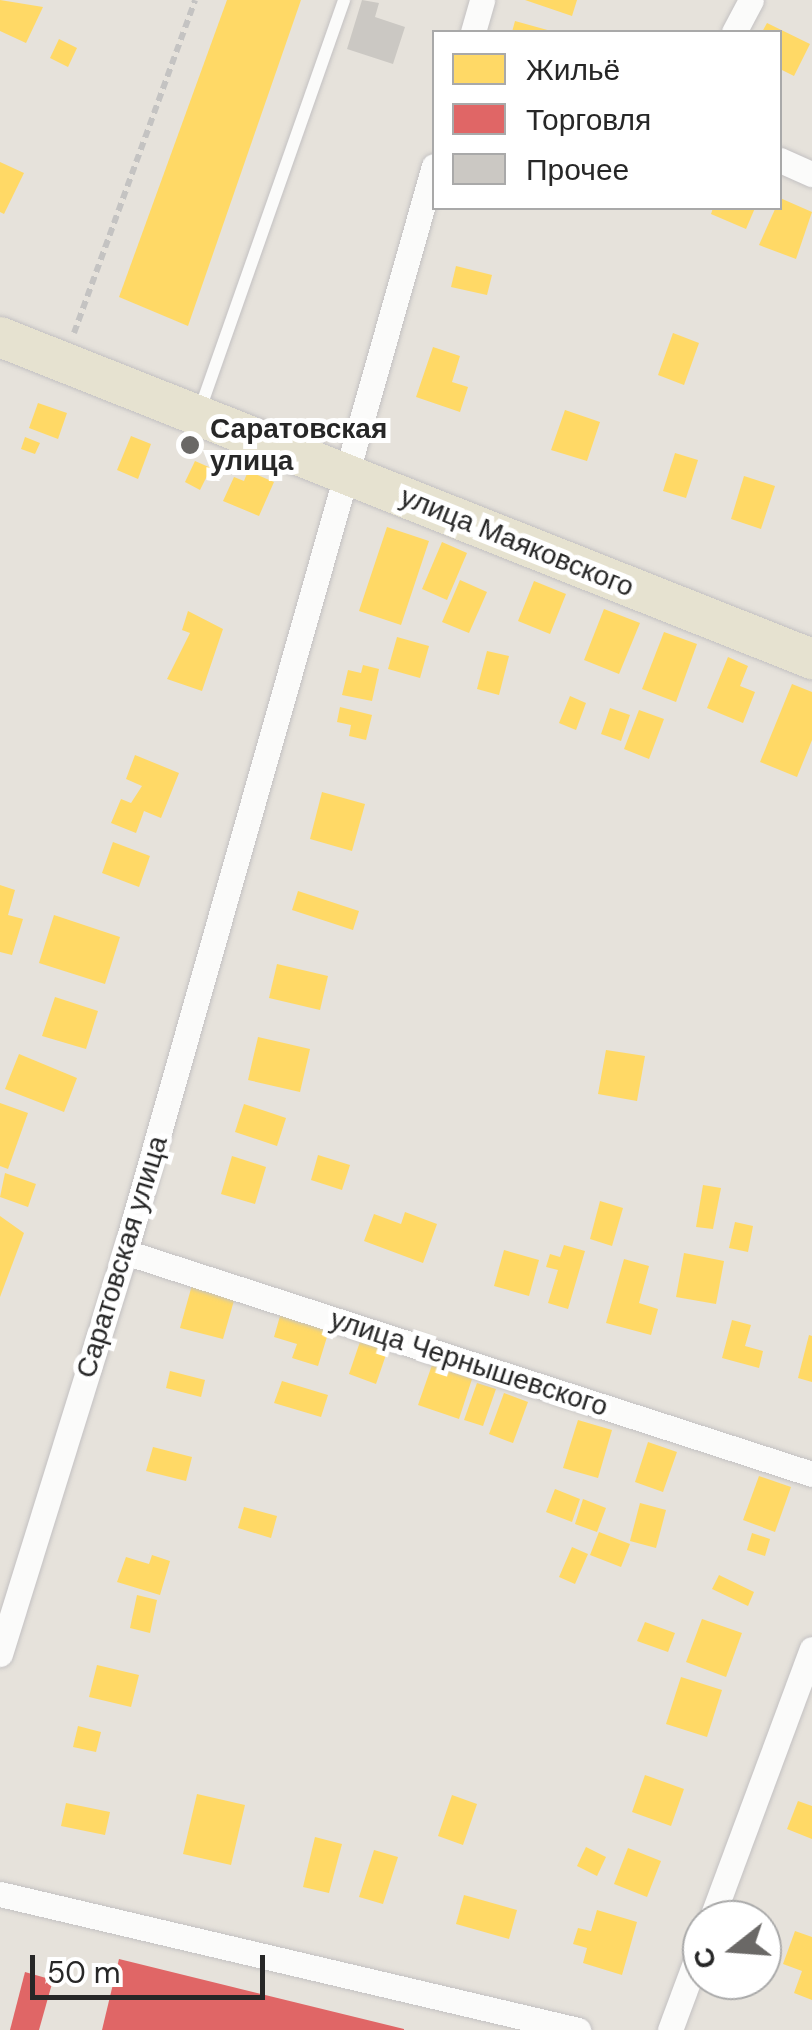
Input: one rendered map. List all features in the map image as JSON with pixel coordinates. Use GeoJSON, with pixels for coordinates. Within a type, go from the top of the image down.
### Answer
{"type":"FeatureCollection","features":[{"type":"Feature","properties":{"kind":"main road","name":"улица Маяковского"},"geometry":{"type":"LineString","coordinates":[[0,337],[812,658]]}},
{"type":"Feature","properties":{"kind":"street"},"geometry":{"type":"LineString","coordinates":[[474,30],[482,0]]}},
{"type":"Feature","properties":{"kind":"street"},"geometry":{"type":"LineString","coordinates":[[735,30],[752,0]]}},
{"type":"Feature","properties":{"kind":"street"},"geometry":{"type":"LineString","coordinates":[[782,161],[812,174]]}},
{"type":"Feature","properties":{"kind":"street","name":"Саратовская улица"},"geometry":{"type":"LineString","coordinates":[[0,1654],[125,1252],[432,173]]}},
{"type":"Feature","properties":{"kind":"street","name":"улица Чернышевского"},"geometry":{"type":"LineString","coordinates":[[125,1252],[812,1474]]}},
{"type":"Feature","properties":{"kind":"street"},"geometry":{"type":"LineString","coordinates":[[718,1900],[812,1649]]}},
{"type":"Feature","properties":{"kind":"street"},"geometry":{"type":"LineString","coordinates":[[0,1894],[578,2030]]}},
{"type":"Feature","properties":{"kind":"street"},"geometry":{"type":"LineString","coordinates":[[670,2030],[682,1998]]}},
{"type":"Feature","properties":{"kind":"lane"},"geometry":{"type":"LineString","coordinates":[[198,414],[344,0]]}},
{"type":"Feature","properties":{"kind":"path"},"geometry":{"type":"LineString","coordinates":[[64,362],[195,0]]}},
{"type":"Feature","properties":{"kind":"building: Жильё"},"geometry":{"type":"Polygon","coordinates":[[[0,0],[43,7],[26,43],[0,31],[0,0]]]}},
{"type":"Feature","properties":{"kind":"building: Жильё"},"geometry":{"type":"Polygon","coordinates":[[[227,0],[301,0],[188,326],[119,297],[227,0]]]}},
{"type":"Feature","properties":{"kind":"building: Жильё"},"geometry":{"type":"Polygon","coordinates":[[[525,0],[577,0],[572,16],[525,0]]]}},
{"type":"Feature","properties":{"kind":"building: Жильё"},"geometry":{"type":"Polygon","coordinates":[[[515,21],[547,30],[513,30],[515,21]]]}},
{"type":"Feature","properties":{"kind":"building: Жильё"},"geometry":{"type":"Polygon","coordinates":[[[767,23],[781,30],[763,30],[767,23]]]}},
{"type":"Feature","properties":{"kind":"building: Жильё"},"geometry":{"type":"Polygon","coordinates":[[[782,30],[810,44],[794,76],[782,70],[782,30]]]}},
{"type":"Feature","properties":{"kind":"building: Жильё"},"geometry":{"type":"Polygon","coordinates":[[[59,39],[77,48],[68,67],[50,58],[59,39]]]}},
{"type":"Feature","properties":{"kind":"building: Жильё"},"geometry":{"type":"Polygon","coordinates":[[[0,162],[24,173],[4,214],[0,212],[0,162]]]}},
{"type":"Feature","properties":{"kind":"building: Жильё"},"geometry":{"type":"Polygon","coordinates":[[[782,199],[812,212],[796,259],[759,245],[775,210],[782,210],[782,199]]]}},
{"type":"Feature","properties":{"kind":"building: Жильё"},"geometry":{"type":"Polygon","coordinates":[[[712,210],[754,210],[746,229],[711,214],[712,210]]]}},
{"type":"Feature","properties":{"kind":"building: Жильё"},"geometry":{"type":"Polygon","coordinates":[[[456,266],[492,275],[487,295],[451,287],[456,266]]]}},
{"type":"Feature","properties":{"kind":"building: Жильё"},"geometry":{"type":"Polygon","coordinates":[[[673,333],[699,343],[684,385],[658,375],[673,333]]]}},
{"type":"Feature","properties":{"kind":"building: Жильё"},"geometry":{"type":"Polygon","coordinates":[[[433,347],[460,356],[452,382],[468,387],[460,412],[416,397],[433,347]]]}},
{"type":"Feature","properties":{"kind":"building: Жильё"},"geometry":{"type":"Polygon","coordinates":[[[38,403],[67,413],[58,439],[29,428],[38,403]]]}},
{"type":"Feature","properties":{"kind":"building: Жильё"},"geometry":{"type":"Polygon","coordinates":[[[565,410],[600,422],[587,461],[551,450],[565,410]]]}},
{"type":"Feature","properties":{"kind":"building: Жильё"},"geometry":{"type":"Polygon","coordinates":[[[131,436],[151,444],[138,479],[117,470],[131,436]]]}},
{"type":"Feature","properties":{"kind":"building: Жильё"},"geometry":{"type":"Polygon","coordinates":[[[25,437],[40,443],[35,454],[21,449],[25,437]]]}},
{"type":"Feature","properties":{"kind":"building: Жильё"},"geometry":{"type":"Polygon","coordinates":[[[675,453],[698,460],[686,498],[663,491],[675,453]]]}},
{"type":"Feature","properties":{"kind":"building: Жильё"},"geometry":{"type":"Polygon","coordinates":[[[195,461],[211,468],[200,490],[185,482],[195,461]]]}},
{"type":"Feature","properties":{"kind":"building: Жильё"},"geometry":{"type":"Polygon","coordinates":[[[248,471],[274,482],[259,516],[223,501],[234,477],[244,481],[248,471]]]}},
{"type":"Feature","properties":{"kind":"building: Жильё"},"geometry":{"type":"Polygon","coordinates":[[[744,476],[775,486],[761,529],[731,519],[744,476]]]}},
{"type":"Feature","properties":{"kind":"building: Жильё"},"geometry":{"type":"Polygon","coordinates":[[[387,527],[429,541],[401,625],[359,611],[387,527]]]}},
{"type":"Feature","properties":{"kind":"building: Жильё"},"geometry":{"type":"Polygon","coordinates":[[[442,542],[467,553],[447,600],[422,589],[442,542]]]}},
{"type":"Feature","properties":{"kind":"building: Жильё"},"geometry":{"type":"Polygon","coordinates":[[[460,580],[487,592],[469,633],[442,622],[460,580]]]}},
{"type":"Feature","properties":{"kind":"building: Жильё"},"geometry":{"type":"Polygon","coordinates":[[[534,581],[566,594],[550,634],[518,621],[534,581]]]}},
{"type":"Feature","properties":{"kind":"building: Жильё"},"geometry":{"type":"Polygon","coordinates":[[[604,609],[640,623],[619,674],[584,660],[604,609]]]}},
{"type":"Feature","properties":{"kind":"building: Жильё"},"geometry":{"type":"Polygon","coordinates":[[[188,611],[223,629],[202,691],[167,679],[190,633],[182,630],[188,611]]]}},
{"type":"Feature","properties":{"kind":"building: Жильё"},"geometry":{"type":"Polygon","coordinates":[[[664,632],[697,644],[676,702],[642,689],[664,632]]]}},
{"type":"Feature","properties":{"kind":"building: Жильё"},"geometry":{"type":"Polygon","coordinates":[[[397,637],[429,646],[420,678],[388,669],[397,637]]]}},
{"type":"Feature","properties":{"kind":"building: Жильё"},"geometry":{"type":"Polygon","coordinates":[[[487,651],[509,656],[499,695],[477,689],[487,651]]]}},
{"type":"Feature","properties":{"kind":"building: Жильё"},"geometry":{"type":"Polygon","coordinates":[[[728,657],[748,666],[740,686],[755,692],[743,723],[707,708],[728,657]]]}},
{"type":"Feature","properties":{"kind":"building: Жильё"},"geometry":{"type":"Polygon","coordinates":[[[363,665],[379,669],[372,701],[342,695],[348,670],[361,673],[363,665]]]}},
{"type":"Feature","properties":{"kind":"building: Жильё"},"geometry":{"type":"Polygon","coordinates":[[[792,684],[812,692],[812,740],[797,777],[760,762],[792,684]]]}},
{"type":"Feature","properties":{"kind":"building: Жильё"},"geometry":{"type":"Polygon","coordinates":[[[570,696],[586,703],[576,730],[559,723],[570,696]]]}},
{"type":"Feature","properties":{"kind":"building: Жильё"},"geometry":{"type":"Polygon","coordinates":[[[340,707],[372,715],[366,740],[349,736],[351,725],[337,722],[340,707]]]}},
{"type":"Feature","properties":{"kind":"building: Жильё"},"geometry":{"type":"Polygon","coordinates":[[[610,708],[630,715],[621,741],[601,734],[610,708]]]}},
{"type":"Feature","properties":{"kind":"building: Жильё"},"geometry":{"type":"Polygon","coordinates":[[[639,710],[664,719],[649,759],[624,749],[639,710]]]}},
{"type":"Feature","properties":{"kind":"building: Жильё"},"geometry":{"type":"Polygon","coordinates":[[[135,755],[179,773],[161,818],[144,811],[136,833],[111,823],[121,799],[131,803],[142,786],[126,779],[135,755]]]}},
{"type":"Feature","properties":{"kind":"building: Жильё"},"geometry":{"type":"Polygon","coordinates":[[[322,792],[365,804],[352,851],[310,839],[322,792]]]}},
{"type":"Feature","properties":{"kind":"building: Жильё"},"geometry":{"type":"Polygon","coordinates":[[[113,842],[150,856],[139,887],[102,873],[113,842]]]}},
{"type":"Feature","properties":{"kind":"building: Жильё"},"geometry":{"type":"Polygon","coordinates":[[[0,885],[15,890],[8,915],[23,919],[12,955],[0,952],[0,885]]]}},
{"type":"Feature","properties":{"kind":"building: Жильё"},"geometry":{"type":"Polygon","coordinates":[[[298,891],[359,911],[353,930],[292,910],[298,891]]]}},
{"type":"Feature","properties":{"kind":"building: Жильё"},"geometry":{"type":"Polygon","coordinates":[[[54,915],[120,937],[105,984],[39,963],[54,915]]]}},
{"type":"Feature","properties":{"kind":"building: Жильё"},"geometry":{"type":"Polygon","coordinates":[[[277,964],[328,976],[320,1010],[269,998],[277,964]]]}},
{"type":"Feature","properties":{"kind":"building: Жильё"},"geometry":{"type":"Polygon","coordinates":[[[55,997],[98,1011],[86,1049],[42,1036],[55,997]]]}},
{"type":"Feature","properties":{"kind":"building: Жильё"},"geometry":{"type":"Polygon","coordinates":[[[258,1037],[310,1049],[300,1092],[248,1080],[258,1037]]]}},
{"type":"Feature","properties":{"kind":"building: Жильё"},"geometry":{"type":"Polygon","coordinates":[[[606,1050],[645,1056],[637,1101],[598,1094],[606,1050]]]}},
{"type":"Feature","properties":{"kind":"building: Жильё"},"geometry":{"type":"Polygon","coordinates":[[[19,1054],[77,1078],[64,1112],[5,1089],[19,1054]]]}},
{"type":"Feature","properties":{"kind":"building: Жильё"},"geometry":{"type":"Polygon","coordinates":[[[0,1103],[28,1113],[8,1169],[0,1166],[0,1103]]]}},
{"type":"Feature","properties":{"kind":"building: Жильё"},"geometry":{"type":"Polygon","coordinates":[[[244,1104],[286,1118],[277,1146],[235,1132],[244,1104]]]}},
{"type":"Feature","properties":{"kind":"building: Жильё"},"geometry":{"type":"Polygon","coordinates":[[[318,1155],[350,1165],[342,1190],[311,1180],[318,1155]]]}},
{"type":"Feature","properties":{"kind":"building: Жильё"},"geometry":{"type":"Polygon","coordinates":[[[232,1156],[266,1167],[255,1204],[221,1194],[232,1156]]]}},
{"type":"Feature","properties":{"kind":"building: Жильё"},"geometry":{"type":"Polygon","coordinates":[[[5,1173],[36,1184],[28,1207],[0,1197],[5,1173]]]}},
{"type":"Feature","properties":{"kind":"building: Жильё"},"geometry":{"type":"Polygon","coordinates":[[[703,1185],[721,1188],[713,1229],[696,1227],[703,1185]]]}},
{"type":"Feature","properties":{"kind":"building: Жильё"},"geometry":{"type":"Polygon","coordinates":[[[600,1201],[623,1208],[612,1246],[590,1239],[600,1201]]]}},
{"type":"Feature","properties":{"kind":"building: Жильё"},"geometry":{"type":"Polygon","coordinates":[[[405,1212],[437,1224],[423,1263],[364,1241],[374,1214],[401,1224],[405,1212]]]}},
{"type":"Feature","properties":{"kind":"building: Жильё"},"geometry":{"type":"Polygon","coordinates":[[[0,1216],[24,1233],[0,1297],[0,1216]]]}},
{"type":"Feature","properties":{"kind":"building: Жильё"},"geometry":{"type":"Polygon","coordinates":[[[735,1222],[753,1226],[748,1252],[729,1248],[735,1222]]]}},
{"type":"Feature","properties":{"kind":"building: Жильё"},"geometry":{"type":"Polygon","coordinates":[[[564,1245],[585,1251],[568,1309],[548,1303],[558,1270],[546,1267],[550,1254],[560,1257],[564,1245]]]}},
{"type":"Feature","properties":{"kind":"building: Жильё"},"geometry":{"type":"Polygon","coordinates":[[[504,1250],[539,1260],[529,1296],[494,1286],[504,1250]]]}},
{"type":"Feature","properties":{"kind":"building: Жильё"},"geometry":{"type":"Polygon","coordinates":[[[684,1253],[724,1261],[716,1304],[676,1297],[684,1253]]]}},
{"type":"Feature","properties":{"kind":"building: Жильё"},"geometry":{"type":"Polygon","coordinates":[[[624,1259],[649,1266],[639,1303],[658,1309],[651,1335],[606,1323],[624,1259]]]}},
{"type":"Feature","properties":{"kind":"building: Жильё"},"geometry":{"type":"Polygon","coordinates":[[[192,1285],[235,1297],[223,1339],[180,1328],[192,1285]]]}},
{"type":"Feature","properties":{"kind":"building: Жильё"},"geometry":{"type":"Polygon","coordinates":[[[282,1309],[331,1324],[318,1366],[292,1358],[297,1344],[274,1337],[282,1309]]]}},
{"type":"Feature","properties":{"kind":"building: Жильё"},"geometry":{"type":"Polygon","coordinates":[[[732,1320],[751,1325],[745,1346],[763,1351],[759,1368],[722,1358],[732,1320]]]}},
{"type":"Feature","properties":{"kind":"building: Жильё"},"geometry":{"type":"Polygon","coordinates":[[[809,1335],[812,1336],[812,1382],[798,1378],[809,1335]]]}},
{"type":"Feature","properties":{"kind":"building: Жильё"},"geometry":{"type":"Polygon","coordinates":[[[362,1336],[389,1346],[376,1384],[349,1374],[362,1336]]]}},
{"type":"Feature","properties":{"kind":"building: Жильё"},"geometry":{"type":"Polygon","coordinates":[[[432,1365],[472,1379],[459,1419],[418,1405],[432,1365]]]}},
{"type":"Feature","properties":{"kind":"building: Жильё"},"geometry":{"type":"Polygon","coordinates":[[[170,1371],[205,1380],[201,1397],[166,1388],[170,1371]]]}},
{"type":"Feature","properties":{"kind":"building: Жильё"},"geometry":{"type":"Polygon","coordinates":[[[282,1381],[328,1395],[321,1417],[274,1403],[282,1381]]]}},
{"type":"Feature","properties":{"kind":"building: Жильё"},"geometry":{"type":"Polygon","coordinates":[[[477,1383],[496,1389],[483,1426],[464,1420],[477,1383]]]}},
{"type":"Feature","properties":{"kind":"building: Жильё"},"geometry":{"type":"Polygon","coordinates":[[[504,1393],[528,1402],[513,1443],[489,1434],[504,1393]]]}},
{"type":"Feature","properties":{"kind":"building: Жильё"},"geometry":{"type":"Polygon","coordinates":[[[578,1420],[612,1430],[598,1478],[563,1468],[578,1420]]]}},
{"type":"Feature","properties":{"kind":"building: Жильё"},"geometry":{"type":"Polygon","coordinates":[[[648,1442],[677,1452],[663,1492],[635,1482],[648,1442]]]}},
{"type":"Feature","properties":{"kind":"building: Жильё"},"geometry":{"type":"Polygon","coordinates":[[[153,1447],[192,1457],[186,1481],[146,1471],[153,1447]]]}},
{"type":"Feature","properties":{"kind":"building: Жильё"},"geometry":{"type":"Polygon","coordinates":[[[759,1476],[791,1487],[775,1532],[743,1520],[759,1476]]]}},
{"type":"Feature","properties":{"kind":"building: Жильё"},"geometry":{"type":"Polygon","coordinates":[[[555,1489],[580,1499],[572,1522],[546,1512],[555,1489]]]}},
{"type":"Feature","properties":{"kind":"building: Жильё"},"geometry":{"type":"Polygon","coordinates":[[[583,1499],[606,1508],[597,1532],[575,1524],[583,1499]]]}},
{"type":"Feature","properties":{"kind":"building: Жильё"},"geometry":{"type":"Polygon","coordinates":[[[640,1503],[666,1510],[656,1548],[630,1541],[640,1503]]]}},
{"type":"Feature","properties":{"kind":"building: Жильё"},"geometry":{"type":"Polygon","coordinates":[[[244,1507],[277,1516],[271,1538],[238,1528],[244,1507]]]}},
{"type":"Feature","properties":{"kind":"building: Жильё"},"geometry":{"type":"Polygon","coordinates":[[[599,1532],[630,1544],[621,1567],[590,1555],[599,1532]]]}},
{"type":"Feature","properties":{"kind":"building: Жильё"},"geometry":{"type":"Polygon","coordinates":[[[752,1533],[770,1539],[765,1556],[747,1550],[752,1533]]]}},
{"type":"Feature","properties":{"kind":"building: Жильё"},"geometry":{"type":"Polygon","coordinates":[[[572,1547],[588,1554],[575,1584],[559,1577],[572,1547]]]}},
{"type":"Feature","properties":{"kind":"building: Жильё"},"geometry":{"type":"Polygon","coordinates":[[[152,1555],[170,1561],[160,1595],[117,1582],[126,1557],[149,1564],[152,1555]]]}},
{"type":"Feature","properties":{"kind":"building: Жильё"},"geometry":{"type":"Polygon","coordinates":[[[719,1575],[754,1592],[748,1606],[712,1589],[719,1575]]]}},
{"type":"Feature","properties":{"kind":"building: Жильё"},"geometry":{"type":"Polygon","coordinates":[[[137,1595],[157,1600],[150,1633],[130,1628],[137,1595]]]}},
{"type":"Feature","properties":{"kind":"building: Жильё"},"geometry":{"type":"Polygon","coordinates":[[[702,1619],[742,1633],[726,1677],[686,1662],[702,1619]]]}},
{"type":"Feature","properties":{"kind":"building: Жильё"},"geometry":{"type":"Polygon","coordinates":[[[645,1622],[675,1633],[668,1652],[637,1641],[645,1622]]]}},
{"type":"Feature","properties":{"kind":"building: Жильё"},"geometry":{"type":"Polygon","coordinates":[[[97,1665],[139,1675],[131,1707],[89,1697],[97,1665]]]}},
{"type":"Feature","properties":{"kind":"building: Жильё"},"geometry":{"type":"Polygon","coordinates":[[[681,1677],[722,1690],[707,1737],[666,1724],[681,1677]]]}},
{"type":"Feature","properties":{"kind":"building: Жильё"},"geometry":{"type":"Polygon","coordinates":[[[78,1726],[101,1732],[96,1752],[73,1747],[78,1726]]]}},
{"type":"Feature","properties":{"kind":"building: Жильё"},"geometry":{"type":"Polygon","coordinates":[[[645,1775],[684,1789],[671,1826],[632,1812],[645,1775]]]}},
{"type":"Feature","properties":{"kind":"building: Жильё"},"geometry":{"type":"Polygon","coordinates":[[[197,1794],[245,1805],[231,1865],[183,1854],[197,1794]]]}},
{"type":"Feature","properties":{"kind":"building: Жильё"},"geometry":{"type":"Polygon","coordinates":[[[452,1795],[477,1804],[463,1845],[438,1836],[452,1795]]]}},
{"type":"Feature","properties":{"kind":"building: Жильё"},"geometry":{"type":"Polygon","coordinates":[[[798,1801],[812,1806],[812,1839],[787,1829],[798,1801]]]}},
{"type":"Feature","properties":{"kind":"building: Жильё"},"geometry":{"type":"Polygon","coordinates":[[[66,1803],[110,1812],[105,1835],[61,1826],[66,1803]]]}},
{"type":"Feature","properties":{"kind":"building: Жильё"},"geometry":{"type":"Polygon","coordinates":[[[315,1837],[342,1844],[329,1893],[303,1887],[315,1837]]]}},
{"type":"Feature","properties":{"kind":"building: Жильё"},"geometry":{"type":"Polygon","coordinates":[[[586,1847],[606,1857],[597,1876],[577,1866],[586,1847]]]}},
{"type":"Feature","properties":{"kind":"building: Жильё"},"geometry":{"type":"Polygon","coordinates":[[[628,1848],[661,1861],[647,1897],[614,1884],[628,1848]]]}},
{"type":"Feature","properties":{"kind":"building: Жильё"},"geometry":{"type":"Polygon","coordinates":[[[374,1850],[398,1857],[383,1904],[359,1897],[374,1850]]]}},
{"type":"Feature","properties":{"kind":"building: Жильё"},"geometry":{"type":"Polygon","coordinates":[[[464,1895],[517,1910],[509,1939],[456,1924],[464,1895]]]}},
{"type":"Feature","properties":{"kind":"building: Жильё"},"geometry":{"type":"Polygon","coordinates":[[[597,1910],[637,1922],[622,1975],[583,1963],[587,1948],[573,1944],[578,1928],[591,1931],[597,1910]]]}},
{"type":"Feature","properties":{"kind":"building: Жильё"},"geometry":{"type":"Polygon","coordinates":[[[795,1931],[812,1937],[812,2000],[794,1993],[802,1971],[783,1964],[795,1931]]]}},
{"type":"Feature","properties":{"kind":"building: Торговля"},"geometry":{"type":"Polygon","coordinates":[[[119,1959],[404,2029],[404,2030],[102,2030],[119,1959]]]}},
{"type":"Feature","properties":{"kind":"building: Торговля"},"geometry":{"type":"Polygon","coordinates":[[[25,1972],[53,1980],[39,2030],[10,2030],[25,1972]]]}},
{"type":"Feature","properties":{"kind":"building: Прочее"},"geometry":{"type":"Polygon","coordinates":[[[362,0],[379,3],[375,17],[405,27],[393,64],[347,49],[362,0]]]}},
{"type":"Feature","properties":{"kind":"place","name":"Саратовская улица"},"geometry":{"type":"Point","coordinates":[190,445]}}]}
